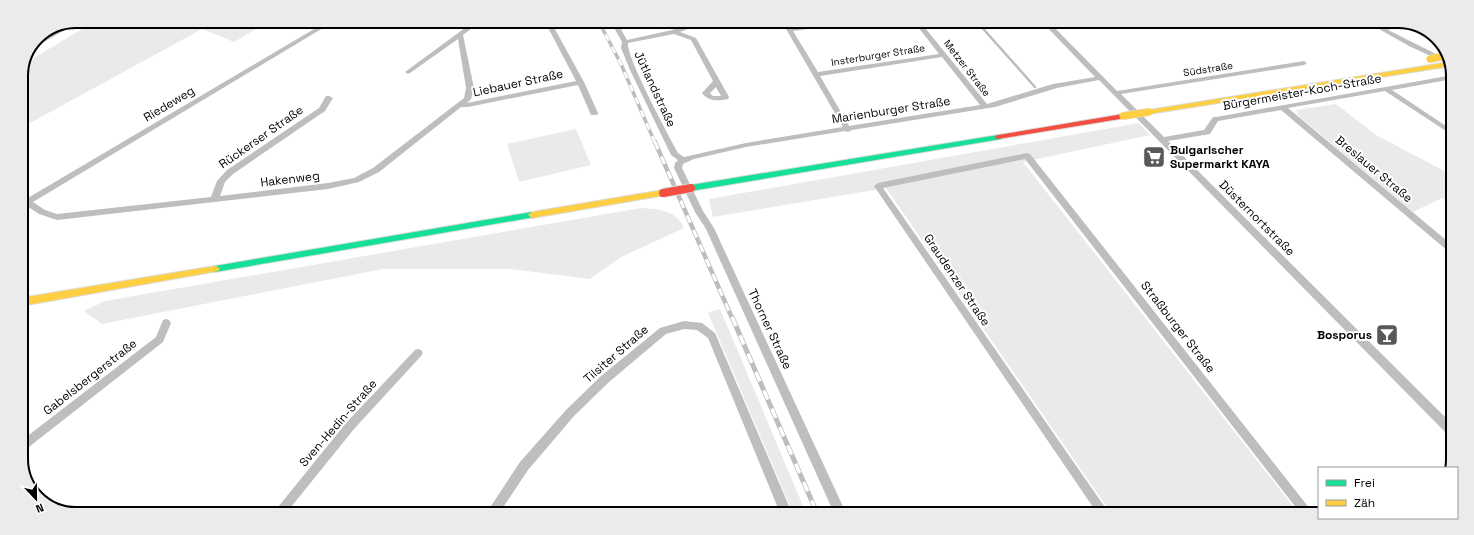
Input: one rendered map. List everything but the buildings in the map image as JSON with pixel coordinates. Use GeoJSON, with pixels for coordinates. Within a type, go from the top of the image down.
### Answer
{"type":"FeatureCollection","features":[{"type":"Feature","properties":{"kind":"highway"},"geometry":{"type":"LineString","coordinates":[[946,136],[1430,59],[1443,61]]}},
{"type":"Feature","properties":{"kind":"highway"},"geometry":{"type":"LineString","coordinates":[[524,207],[661,189],[691,188],[1443,62]]}},
{"type":"Feature","properties":{"kind":"highway"},"geometry":{"type":"LineString","coordinates":[[28,301],[661,189],[687,180],[832,155]]}},
{"type":"Feature","properties":{"kind":"street","name":"Riedeweg"},"geometry":{"type":"LineString","coordinates":[[28,202],[320,28]]}},
{"type":"Feature","properties":{"kind":"street"},"geometry":{"type":"LineString","coordinates":[[408,72],[468,28]]}},
{"type":"Feature","properties":{"kind":"street","name":"Liebauer Straße"},"geometry":{"type":"LineString","coordinates":[[551,28],[580,82],[594,113]]}},
{"type":"Feature","properties":{"kind":"street","name":"Jütlandstraße"},"geometry":{"type":"LineString","coordinates":[[617,28],[625,42],[624,48],[633,70],[675,155],[683,160]]}},
{"type":"Feature","properties":{"kind":"street"},"geometry":{"type":"LineString","coordinates":[[625,42],[674,32],[683,28]]}},
{"type":"Feature","properties":{"kind":"street"},"geometry":{"type":"LineString","coordinates":[[694,28],[696,33],[693,36],[694,39],[717,81]]}},
{"type":"Feature","properties":{"kind":"street"},"geometry":{"type":"LineString","coordinates":[[803,28],[789,30],[848,130]]}},
{"type":"Feature","properties":{"kind":"street","name":"Metzer Straße"},"geometry":{"type":"LineString","coordinates":[[922,28],[985,106]]}},
{"type":"Feature","properties":{"kind":"street","name":"Düsternortstraße"},"geometry":{"type":"LineString","coordinates":[[1051,28],[1446,426]]}},
{"type":"Feature","properties":{"kind":"street"},"geometry":{"type":"LineString","coordinates":[[1382,28],[1442,59]]}},
{"type":"Feature","properties":{"kind":"street"},"geometry":{"type":"LineString","coordinates":[[674,32],[694,39]]}},
{"type":"Feature","properties":{"kind":"street","name":"Hakenweg"},"geometry":{"type":"LineString","coordinates":[[28,205],[57,217],[328,186],[356,180],[376,170],[467,99],[470,88],[460,34]]}},
{"type":"Feature","properties":{"kind":"street","name":"Insterburger Straße"},"geometry":{"type":"LineString","coordinates":[[815,75],[944,56]]}},
{"type":"Feature","properties":{"kind":"street","name":"Südstraße"},"geometry":{"type":"LineString","coordinates":[[1116,93],[1304,63]]}},
{"type":"Feature","properties":{"kind":"street","name":"Marienburger Straße"},"geometry":{"type":"LineString","coordinates":[[683,160],[746,145],[848,130],[985,106],[1056,86],[1101,78]]}},
{"type":"Feature","properties":{"kind":"street","name":"Bürgermeister-Koch-Straße"},"geometry":{"type":"LineString","coordinates":[[1163,140],[1208,132],[1216,119],[1446,78]]}},
{"type":"Feature","properties":{"kind":"street","name":"Liebauer Straße"},"geometry":{"type":"LineString","coordinates":[[460,105],[468,105],[580,82]]}},
{"type":"Feature","properties":{"kind":"street"},"geometry":{"type":"LineString","coordinates":[[1386,89],[1446,129]]}},
{"type":"Feature","properties":{"kind":"street","name":"Rückerser Straße"},"geometry":{"type":"LineString","coordinates":[[214,200],[221,180],[230,172],[322,109],[329,98]]}},
{"type":"Feature","properties":{"kind":"street","name":"Breslauer Straße"},"geometry":{"type":"LineString","coordinates":[[1282,107],[1446,245]]}},
{"type":"Feature","properties":{"kind":"street","name":"Graudenzer Straße"},"geometry":{"type":"LineString","coordinates":[[1027,156],[878,186],[1099,507]]}},
{"type":"Feature","properties":{"kind":"street","name":"Straßburger Straße"},"geometry":{"type":"LineString","coordinates":[[1027,156],[1303,507]]}},
{"type":"Feature","properties":{"kind":"street","name":"Thorner Straße"},"geometry":{"type":"LineString","coordinates":[[683,160],[679,164],[678,168],[699,212],[710,228],[837,507]]}},
{"type":"Feature","properties":{"kind":"street","name":"Gabelsbergerstraße"},"geometry":{"type":"LineString","coordinates":[[28,442],[160,339],[166,323]]}},
{"type":"Feature","properties":{"kind":"street","name":"Tilsiter Straße"},"geometry":{"type":"LineString","coordinates":[[496,507],[524,466],[570,413],[605,379],[663,331],[684,325],[699,326],[712,336],[783,507]]}},
{"type":"Feature","properties":{"kind":"street","name":"Sven-Hedin-Straße"},"geometry":{"type":"LineString","coordinates":[[284,507],[350,426],[418,353]]}},
{"type":"Feature","properties":{"kind":"shaded area"},"geometry":{"type":"Polygon","coordinates":[[[84,28],[258,28],[234,42],[202,29],[28,124],[28,76],[32,59],[84,28]]]}},
{"type":"Feature","properties":{"kind":"shaded area"},"geometry":{"type":"Polygon","coordinates":[[[1336,104],[1376,135],[1446,172],[1446,200],[1442,198],[1413,212],[1299,116],[1296,110],[1336,104]]]}},
{"type":"Feature","properties":{"kind":"shaded area"},"geometry":{"type":"Polygon","coordinates":[[[1139,123],[1150,135],[1023,162],[1294,507],[1107,507],[886,188],[713,217],[709,199],[1139,123]]]}},
{"type":"Feature","properties":{"kind":"shaded area"},"geometry":{"type":"Polygon","coordinates":[[[576,129],[591,165],[519,182],[507,144],[576,129]]]}},
{"type":"Feature","properties":{"kind":"shaded area"},"geometry":{"type":"Polygon","coordinates":[[[641,208],[660,210],[672,214],[677,217],[684,228],[621,257],[590,279],[511,269],[383,269],[102,324],[84,311],[105,301],[641,208]]]}},
{"type":"Feature","properties":{"kind":"shaded area"},"geometry":{"type":"Polygon","coordinates":[[[720,309],[803,507],[790,507],[708,313],[720,309]]]}},
{"type":"Feature","properties":{"kind":"waterway"},"geometry":{"type":"LineString","coordinates":[[982,28],[1035,87]]}},
{"type":"Feature","properties":{"kind":"waterway"},"geometry":{"type":"LineString","coordinates":[[43,41],[60,31]]}},
{"type":"Feature","properties":{"kind":"railway"},"geometry":{"type":"LineString","coordinates":[[602,28],[621,64],[655,143]]}},
{"type":"Feature","properties":{"kind":"railway"},"geometry":{"type":"LineString","coordinates":[[655,142],[732,318]]}},
{"type":"Feature","properties":{"kind":"railway"},"geometry":{"type":"LineString","coordinates":[[732,317],[814,507]]}},
{"type":"Feature","properties":{"kind":"traffic: fast"},"geometry":{"type":"LineString","coordinates":[[691,188],[998,137]]}},
{"type":"Feature","properties":{"kind":"traffic: fast"},"geometry":{"type":"LineString","coordinates":[[215,269],[532,215]]}},
{"type":"Feature","properties":{"kind":"traffic: slow"},"geometry":{"type":"LineString","coordinates":[[1430,59],[1442,57]]}},
{"type":"Feature","properties":{"kind":"traffic: slow"},"geometry":{"type":"LineString","coordinates":[[1149,112],[1444,65]]}},
{"type":"Feature","properties":{"kind":"traffic: slow"},"geometry":{"type":"LineString","coordinates":[[1123,116],[1149,112]]}},
{"type":"Feature","properties":{"kind":"traffic: slow"},"geometry":{"type":"LineString","coordinates":[[532,215],[663,193]]}},
{"type":"Feature","properties":{"kind":"traffic: slow"},"geometry":{"type":"LineString","coordinates":[[28,301],[215,269]]}},
{"type":"Feature","properties":{"kind":"traffic: jam"},"geometry":{"type":"LineString","coordinates":[[998,137],[1123,116]]}},
{"type":"Feature","properties":{"kind":"traffic: jam"},"geometry":{"type":"LineString","coordinates":[[663,193],[691,188]]}},
{"type":"Feature","properties":{"kind":"place","name":"Bulgarischer Supermarkt KAYA"},"geometry":{"type":"Point","coordinates":[1154,157]}},
{"type":"Feature","properties":{"kind":"place","name":"Bosporus"},"geometry":{"type":"Point","coordinates":[1387,335]}}]}
